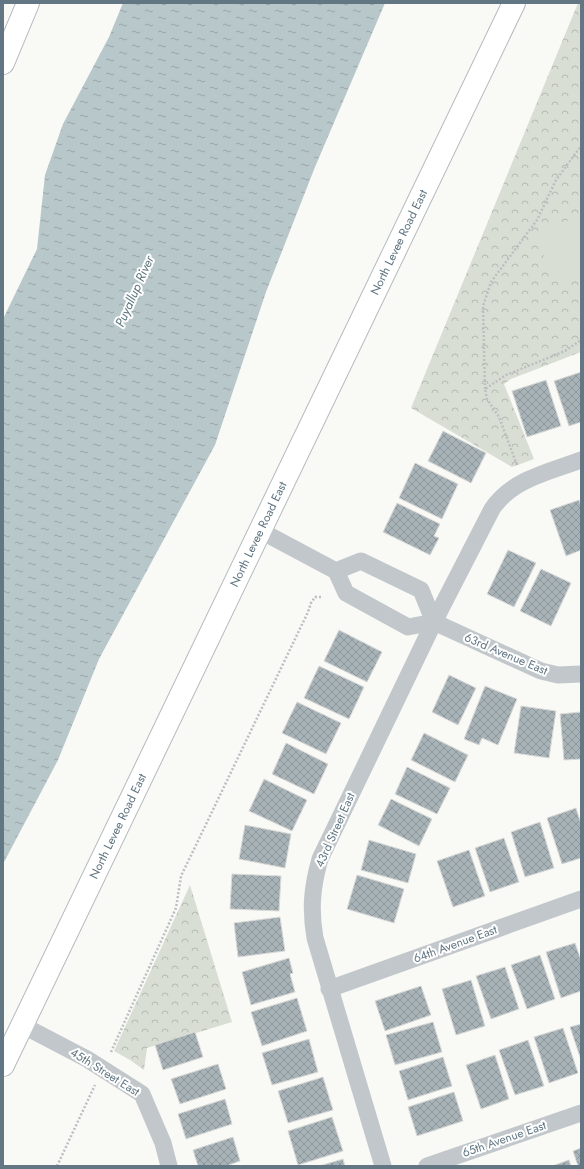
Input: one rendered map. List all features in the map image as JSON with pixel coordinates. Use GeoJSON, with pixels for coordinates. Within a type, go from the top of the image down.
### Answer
{"type":"FeatureCollection","features":[{"type":"Feature","properties":{"kind":"street"},"geometry":{"type":"LineString","coordinates":[[6,49],[28,3]]}},
{"type":"Feature","properties":{"kind":"street","name":"North Levee Road East"},"geometry":{"type":"LineString","coordinates":[[3,1065],[514,3]]}},
{"type":"Feature","properties":{"kind":"street","name":"43rd Street East"},"geometry":{"type":"LineString","coordinates":[[383,1166],[315,938],[311,917],[315,878],[320,859],[434,622],[492,509],[500,498],[512,488],[581,460]]}},
{"type":"Feature","properties":{"kind":"street"},"geometry":{"type":"LineString","coordinates":[[261,531],[336,571],[346,593],[408,627],[434,622],[421,590],[361,561],[336,571]]}},
{"type":"Feature","properties":{"kind":"street","name":"63rd Avenue East"},"geometry":{"type":"LineString","coordinates":[[434,622],[541,671],[558,675],[581,674]]}},
{"type":"Feature","properties":{"kind":"street","name":"64th Avenue East"},"geometry":{"type":"LineString","coordinates":[[329,989],[581,899]]}},
{"type":"Feature","properties":{"kind":"street","name":"45th Street East"},"geometry":{"type":"LineString","coordinates":[[22,1024],[104,1069],[142,1094],[163,1143],[169,1166]]}},
{"type":"Feature","properties":{"kind":"street","name":"65th Avenue East"},"geometry":{"type":"LineString","coordinates":[[427,1166],[581,1113]]}},
{"type":"Feature","properties":{"kind":"path"},"geometry":{"type":"LineString","coordinates":[[524,482],[499,417],[487,399],[485,389],[483,306],[491,282],[537,220],[556,180],[581,146]]}},
{"type":"Feature","properties":{"kind":"path"},"geometry":{"type":"LineString","coordinates":[[485,389],[506,375],[564,351],[581,340]]}},
{"type":"Feature","properties":{"kind":"path"},"geometry":{"type":"LineString","coordinates":[[57,1166],[104,1069],[128,1011],[176,908],[181,876],[308,612],[311,602],[315,597],[323,597]]}},
{"type":"Feature","properties":{"kind":"green space"},"geometry":{"type":"Polygon","coordinates":[[[578,3],[581,3],[581,352],[511,379],[504,384],[534,459],[512,467],[411,408],[578,3]]]}},
{"type":"Feature","properties":{"kind":"green space"},"geometry":{"type":"Polygon","coordinates":[[[581,216],[581,272],[553,282],[535,232],[581,216]]]}},
{"type":"Feature","properties":{"kind":"green space"},"geometry":{"type":"Polygon","coordinates":[[[190,885],[232,1022],[147,1048],[144,1070],[114,1051],[190,885]]]}},
{"type":"Feature","properties":{"kind":"water","name":"Puyallup River"},"geometry":{"type":"Polygon","coordinates":[[[123,3],[385,3],[315,167],[266,292],[215,445],[99,659],[58,760],[3,864],[3,319],[37,249],[45,175],[63,124],[109,37],[123,3]]]}},
{"type":"Feature","properties":{"kind":"building"},"geometry":{"type":"Polygon","coordinates":[[[581,372],[581,422],[569,426],[554,381],[581,372]]]}},
{"type":"Feature","properties":{"kind":"building"},"geometry":{"type":"Polygon","coordinates":[[[546,380],[561,426],[527,437],[512,391],[546,380]]]}},
{"type":"Feature","properties":{"kind":"building"},"geometry":{"type":"Polygon","coordinates":[[[443,431],[486,453],[471,483],[428,461],[443,431]]]}},
{"type":"Feature","properties":{"kind":"building"},"geometry":{"type":"Polygon","coordinates":[[[415,463],[458,484],[442,519],[399,498],[415,463]]]}},
{"type":"Feature","properties":{"kind":"building"},"geometry":{"type":"Polygon","coordinates":[[[579,500],[581,506],[581,550],[566,556],[550,510],[579,500]]]}},
{"type":"Feature","properties":{"kind":"building"},"geometry":{"type":"Polygon","coordinates":[[[397,503],[440,524],[434,536],[439,538],[430,555],[383,532],[397,503]]]}},
{"type":"Feature","properties":{"kind":"building"},"geometry":{"type":"Polygon","coordinates":[[[508,550],[536,563],[514,607],[487,594],[508,550]]]}},
{"type":"Feature","properties":{"kind":"building"},"geometry":{"type":"Polygon","coordinates":[[[541,569],[571,583],[551,626],[520,611],[541,569]]]}},
{"type":"Feature","properties":{"kind":"building"},"geometry":{"type":"Polygon","coordinates":[[[339,630],[382,652],[367,682],[324,661],[339,630]]]}},
{"type":"Feature","properties":{"kind":"building"},"geometry":{"type":"Polygon","coordinates":[[[319,666],[364,687],[349,719],[304,698],[319,666]]]}},
{"type":"Feature","properties":{"kind":"building"},"geometry":{"type":"Polygon","coordinates":[[[449,675],[476,688],[458,725],[432,712],[449,675]]]}},
{"type":"Feature","properties":{"kind":"building"},"geometry":{"type":"Polygon","coordinates":[[[485,686],[517,699],[498,745],[482,738],[479,745],[464,739],[485,686]]]}},
{"type":"Feature","properties":{"kind":"building"},"geometry":{"type":"Polygon","coordinates":[[[297,702],[341,723],[326,754],[282,733],[297,702]]]}},
{"type":"Feature","properties":{"kind":"building"},"geometry":{"type":"Polygon","coordinates":[[[521,706],[556,711],[549,758],[514,753],[521,706]]]}},
{"type":"Feature","properties":{"kind":"building"},"geometry":{"type":"Polygon","coordinates":[[[581,712],[581,759],[564,760],[560,714],[581,712]]]}},
{"type":"Feature","properties":{"kind":"building"},"geometry":{"type":"Polygon","coordinates":[[[424,733],[468,755],[455,782],[411,760],[424,733]]]}},
{"type":"Feature","properties":{"kind":"building"},"geometry":{"type":"Polygon","coordinates":[[[286,743],[328,764],[314,794],[272,774],[286,743]]]}},
{"type":"Feature","properties":{"kind":"building"},"geometry":{"type":"Polygon","coordinates":[[[407,767],[450,788],[437,814],[395,794],[407,767]]]}},
{"type":"Feature","properties":{"kind":"building"},"geometry":{"type":"Polygon","coordinates":[[[264,779],[307,800],[292,831],[249,811],[264,779]]]}},
{"type":"Feature","properties":{"kind":"building"},"geometry":{"type":"Polygon","coordinates":[[[391,799],[432,819],[419,846],[378,825],[391,799]]]}},
{"type":"Feature","properties":{"kind":"building"},"geometry":{"type":"Polygon","coordinates":[[[576,808],[581,824],[581,858],[562,864],[547,818],[576,808]]]}},
{"type":"Feature","properties":{"kind":"building"},"geometry":{"type":"Polygon","coordinates":[[[540,822],[554,868],[525,877],[511,832],[540,822]]]}},
{"type":"Feature","properties":{"kind":"building"},"geometry":{"type":"Polygon","coordinates":[[[245,825],[291,834],[285,868],[239,859],[245,825]]]}},
{"type":"Feature","properties":{"kind":"building"},"geometry":{"type":"Polygon","coordinates":[[[504,838],[519,882],[490,892],[475,848],[504,838]]]}},
{"type":"Feature","properties":{"kind":"building"},"geometry":{"type":"Polygon","coordinates":[[[369,840],[416,854],[408,883],[361,870],[369,840]]]}},
{"type":"Feature","properties":{"kind":"building"},"geometry":{"type":"Polygon","coordinates":[[[469,850],[485,896],[453,907],[437,861],[469,850]]]}},
{"type":"Feature","properties":{"kind":"building"},"geometry":{"type":"Polygon","coordinates":[[[232,874],[281,876],[279,911],[230,909],[232,874]]]}},
{"type":"Feature","properties":{"kind":"building"},"geometry":{"type":"Polygon","coordinates":[[[357,875],[404,889],[394,923],[347,909],[357,875]]]}},
{"type":"Feature","properties":{"kind":"building"},"geometry":{"type":"Polygon","coordinates":[[[280,917],[285,951],[238,957],[234,923],[280,917]]]}},
{"type":"Feature","properties":{"kind":"building"},"geometry":{"type":"Polygon","coordinates":[[[575,943],[581,960],[581,991],[561,998],[546,952],[575,943]]]}},
{"type":"Feature","properties":{"kind":"building"},"geometry":{"type":"Polygon","coordinates":[[[540,955],[555,999],[527,1009],[511,965],[540,955]]]}},
{"type":"Feature","properties":{"kind":"building"},"geometry":{"type":"Polygon","coordinates":[[[289,958],[293,973],[290,974],[295,992],[251,1005],[242,972],[289,958]]]}},
{"type":"Feature","properties":{"kind":"building"},"geometry":{"type":"Polygon","coordinates":[[[505,967],[519,1009],[491,1019],[476,976],[505,967]]]}},
{"type":"Feature","properties":{"kind":"building"},"geometry":{"type":"Polygon","coordinates":[[[471,980],[485,1026],[456,1035],[442,989],[471,980]]]}},
{"type":"Feature","properties":{"kind":"building"},"geometry":{"type":"Polygon","coordinates":[[[421,986],[431,1015],[385,1031],[375,1001],[421,986]]]}},
{"type":"Feature","properties":{"kind":"building"},"geometry":{"type":"Polygon","coordinates":[[[297,998],[307,1031],[262,1046],[251,1012],[297,998]]]}},
{"type":"Feature","properties":{"kind":"building"},"geometry":{"type":"Polygon","coordinates":[[[433,1022],[442,1052],[395,1065],[386,1035],[433,1022]]]}},
{"type":"Feature","properties":{"kind":"building"},"geometry":{"type":"Polygon","coordinates":[[[581,1024],[581,1060],[570,1027],[581,1024]]]}},
{"type":"Feature","properties":{"kind":"building"},"geometry":{"type":"Polygon","coordinates":[[[563,1028],[578,1073],[549,1083],[534,1037],[563,1028]]]}},
{"type":"Feature","properties":{"kind":"building"},"geometry":{"type":"Polygon","coordinates":[[[195,1032],[203,1057],[163,1070],[155,1045],[195,1032]]]}},
{"type":"Feature","properties":{"kind":"building"},"geometry":{"type":"Polygon","coordinates":[[[309,1039],[318,1072],[272,1085],[262,1053],[309,1039]]]}},
{"type":"Feature","properties":{"kind":"building"},"geometry":{"type":"Polygon","coordinates":[[[528,1040],[544,1086],[515,1095],[499,1050],[528,1040]]]}},
{"type":"Feature","properties":{"kind":"building"},"geometry":{"type":"Polygon","coordinates":[[[495,1055],[509,1099],[481,1109],[466,1065],[495,1055]]]}},
{"type":"Feature","properties":{"kind":"building"},"geometry":{"type":"Polygon","coordinates":[[[443,1057],[452,1086],[408,1100],[399,1071],[443,1057]]]}},
{"type":"Feature","properties":{"kind":"building"},"geometry":{"type":"Polygon","coordinates":[[[218,1064],[226,1089],[180,1104],[171,1079],[218,1064]]]}},
{"type":"Feature","properties":{"kind":"building"},"geometry":{"type":"Polygon","coordinates":[[[323,1077],[333,1110],[288,1123],[278,1091],[323,1077]]]}},
{"type":"Feature","properties":{"kind":"building"},"geometry":{"type":"Polygon","coordinates":[[[454,1092],[463,1121],[417,1136],[408,1107],[454,1092]]]}},
{"type":"Feature","properties":{"kind":"building"},"geometry":{"type":"Polygon","coordinates":[[[225,1099],[232,1124],[186,1139],[178,1114],[225,1099]]]}},
{"type":"Feature","properties":{"kind":"building"},"geometry":{"type":"Polygon","coordinates":[[[332,1117],[343,1151],[298,1165],[288,1131],[332,1117]]]}},
{"type":"Feature","properties":{"kind":"building"},"geometry":{"type":"Polygon","coordinates":[[[233,1137],[240,1161],[226,1166],[198,1166],[193,1150],[233,1137]]]}},
{"type":"Feature","properties":{"kind":"building"},"geometry":{"type":"Polygon","coordinates":[[[581,1148],[581,1166],[578,1166],[573,1151],[581,1148]]]}},
{"type":"Feature","properties":{"kind":"building"},"geometry":{"type":"Polygon","coordinates":[[[343,1159],[345,1166],[319,1166],[343,1159]]]}},
{"type":"Feature","properties":{"kind":"building"},"geometry":{"type":"Polygon","coordinates":[[[569,1160],[571,1166],[552,1166],[569,1160]]]}}]}
